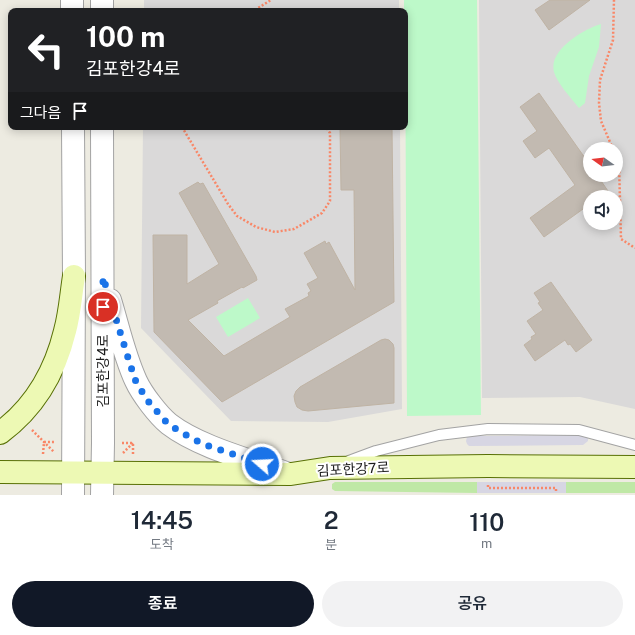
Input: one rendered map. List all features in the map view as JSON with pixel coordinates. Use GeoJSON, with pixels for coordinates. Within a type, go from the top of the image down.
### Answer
{"type":"FeatureCollection","features":[{"type":"Feature","properties":{"kind":"main road"},"geometry":{"type":"LineString","coordinates":[[0,433],[26,411],[48,379],[65,331],[74,276]]}},
{"type":"Feature","properties":{"kind":"main road","name":"김포한강7로"},"geometry":{"type":"LineString","coordinates":[[0,472],[291,474],[330,468],[488,466],[635,467]]}},
{"type":"Feature","properties":{"kind":"street","name":"김포한강4로"},"geometry":{"type":"LineString","coordinates":[[73,130],[73,495]]}},
{"type":"Feature","properties":{"kind":"street","name":"김포한강4로"},"geometry":{"type":"LineString","coordinates":[[102,130],[102,495]]}},
{"type":"Feature","properties":{"kind":"street"},"geometry":{"type":"LineString","coordinates":[[103,277],[136,382],[148,401],[168,424],[203,444],[291,474]]}},
{"type":"Feature","properties":{"kind":"lane"},"geometry":{"type":"LineString","coordinates":[[330,468],[376,451],[432,437],[488,429],[579,430],[635,445]]}},
{"type":"Feature","properties":{"kind":"path"},"geometry":{"type":"LineString","coordinates":[[258,8],[271,0]]}},
{"type":"Feature","properties":{"kind":"path"},"geometry":{"type":"LineString","coordinates":[[609,142],[601,121],[599,103],[600,80],[614,40],[614,0]]}},
{"type":"Feature","properties":{"kind":"path"},"geometry":{"type":"LineString","coordinates":[[184,130],[228,204],[237,216],[256,227],[276,232],[294,229],[322,213],[330,201],[330,133],[328,130]]}},
{"type":"Feature","properties":{"kind":"path"},"geometry":{"type":"LineString","coordinates":[[620,182],[621,239],[635,248]]}},
{"type":"Feature","properties":{"kind":"path"},"geometry":{"type":"LineString","coordinates":[[44,442],[58,442]]}},
{"type":"Feature","properties":{"kind":"path"},"geometry":{"type":"LineString","coordinates":[[43,454],[44,442]]}},
{"type":"Feature","properties":{"kind":"path"},"geometry":{"type":"LineString","coordinates":[[44,442],[58,456]]}},
{"type":"Feature","properties":{"kind":"path"},"geometry":{"type":"LineString","coordinates":[[120,443],[133,443]]}},
{"type":"Feature","properties":{"kind":"path"},"geometry":{"type":"LineString","coordinates":[[119,456],[133,443]]}},
{"type":"Feature","properties":{"kind":"path"},"geometry":{"type":"LineString","coordinates":[[132,458],[133,443]]}},
{"type":"Feature","properties":{"kind":"path"},"geometry":{"type":"LineString","coordinates":[[488,488],[556,488],[556,493]]}},
{"type":"Feature","properties":{"kind":"shaded area"},"geometry":{"type":"Polygon","coordinates":[[[144,0],[399,0],[399,8],[144,8],[144,0]]]}},
{"type":"Feature","properties":{"kind":"shaded area"},"geometry":{"type":"Polygon","coordinates":[[[479,0],[635,0],[635,409],[580,397],[482,398],[479,0]]]}},
{"type":"Feature","properties":{"kind":"shaded area"},"geometry":{"type":"Polygon","coordinates":[[[143,130],[400,130],[402,409],[328,422],[231,421],[141,328],[143,130]]]}},
{"type":"Feature","properties":{"kind":"shaded area"},"geometry":{"type":"Polygon","coordinates":[[[584,435],[588,438],[588,441],[583,445],[469,446],[466,441],[467,437],[469,436],[584,435]]]}},
{"type":"Feature","properties":{"kind":"shaded area"},"geometry":{"type":"Polygon","coordinates":[[[477,482],[566,482],[566,493],[477,493],[477,482]]]}},
{"type":"Feature","properties":{"kind":"green space"},"geometry":{"type":"Polygon","coordinates":[[[404,0],[477,0],[481,415],[407,416],[406,130],[408,130],[408,8],[404,8],[404,0]]]}},
{"type":"Feature","properties":{"kind":"green space"},"geometry":{"type":"Polygon","coordinates":[[[601,24],[599,47],[589,76],[585,103],[579,108],[558,81],[554,72],[556,56],[562,48],[577,36],[601,24]]]}},
{"type":"Feature","properties":{"kind":"green space"},"geometry":{"type":"Polygon","coordinates":[[[248,298],[260,318],[228,337],[216,317],[248,298]]]}},
{"type":"Feature","properties":{"kind":"green space"},"geometry":{"type":"Polygon","coordinates":[[[335,482],[477,482],[477,493],[335,491],[332,489],[332,484],[335,482]]]}},
{"type":"Feature","properties":{"kind":"green space"},"geometry":{"type":"Polygon","coordinates":[[[566,482],[635,482],[635,493],[566,493],[566,482]]]}},
{"type":"Feature","properties":{"kind":"building"},"geometry":{"type":"Polygon","coordinates":[[[550,0],[590,0],[549,30],[535,10],[550,0]]]}},
{"type":"Feature","properties":{"kind":"building"},"geometry":{"type":"Polygon","coordinates":[[[539,93],[583,155],[583,182],[602,182],[607,190],[583,190],[583,209],[544,237],[530,218],[575,185],[549,148],[535,158],[523,141],[537,131],[520,107],[539,93]]]}},
{"type":"Feature","properties":{"kind":"building"},"geometry":{"type":"Polygon","coordinates":[[[340,130],[392,130],[394,302],[222,402],[154,332],[153,235],[187,235],[187,284],[219,264],[179,193],[198,182],[200,184],[203,183],[257,280],[217,301],[218,303],[188,320],[224,356],[290,317],[285,309],[309,296],[308,293],[311,291],[307,284],[318,278],[304,253],[325,241],[326,244],[329,242],[355,290],[354,190],[341,190],[340,130]]]}},
{"type":"Feature","properties":{"kind":"building"},"geometry":{"type":"Polygon","coordinates":[[[551,282],[592,340],[576,352],[565,340],[535,361],[524,345],[536,334],[527,321],[543,310],[534,293],[551,282]]]}},
{"type":"Feature","properties":{"kind":"building"},"geometry":{"type":"Polygon","coordinates":[[[385,339],[389,340],[393,344],[394,348],[394,403],[308,411],[297,407],[294,396],[300,387],[385,339]]]}},
{"type":"Feature","properties":{"kind":"route"},"geometry":{"type":"LineString","coordinates":[[103,307],[103,277],[136,382],[148,401],[168,424],[203,444],[262,464]]}}]}
